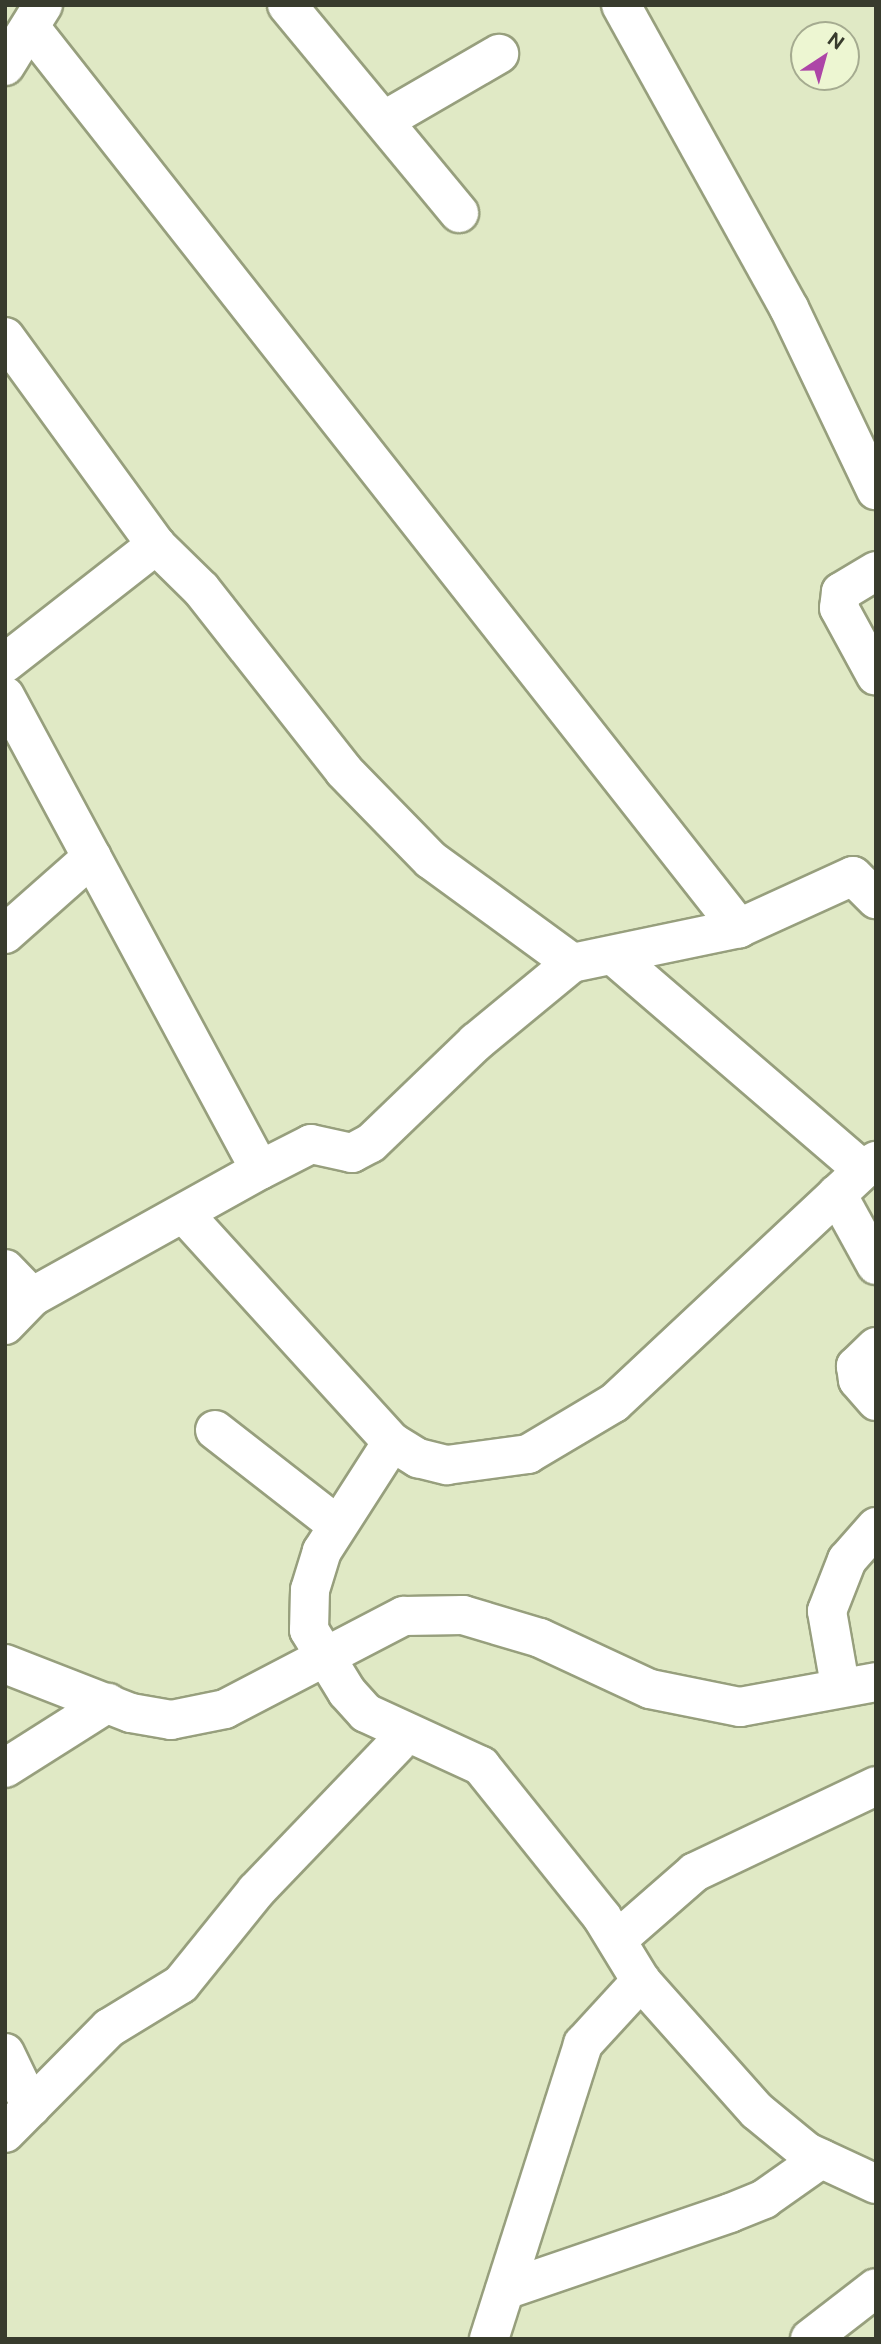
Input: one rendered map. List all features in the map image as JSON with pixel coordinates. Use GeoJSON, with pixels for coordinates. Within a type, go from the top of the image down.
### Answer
{"type":"FeatureCollection","features":[{"type":"Feature","properties":{"kind":"street"},"geometry":{"type":"LineString","coordinates":[[287,5],[385,120],[459,213]]}},
{"type":"Feature","properties":{"kind":"street"},"geometry":{"type":"LineString","coordinates":[[621,5],[789,308],[876,490]]}},
{"type":"Feature","properties":{"kind":"street"},"geometry":{"type":"LineString","coordinates":[[5,66],[36,16],[739,928]]}},
{"type":"Feature","properties":{"kind":"street"},"geometry":{"type":"LineString","coordinates":[[385,120],[499,54]]}},
{"type":"Feature","properties":{"kind":"street"},"geometry":{"type":"LineString","coordinates":[[5,337],[156,545],[201,590],[344,771],[431,860],[572,963]]}},
{"type":"Feature","properties":{"kind":"street"},"geometry":{"type":"LineString","coordinates":[[5,663],[156,545]]}},
{"type":"Feature","properties":{"kind":"street"},"geometry":{"type":"LineString","coordinates":[[876,571],[841,592],[838,608],[876,676]]}},
{"type":"Feature","properties":{"kind":"street"},"geometry":{"type":"LineString","coordinates":[[5,696],[260,1170]]}},
{"type":"Feature","properties":{"kind":"street"},"geometry":{"type":"LineString","coordinates":[[5,934],[92,857]]}},
{"type":"Feature","properties":{"kind":"street"},"geometry":{"type":"LineString","coordinates":[[5,1325],[32,1297],[186,1216],[260,1170],[311,1144],[352,1153],[371,1143],[476,1042],[572,963],[739,928],[868,879]]}},
{"type":"Feature","properties":{"kind":"street"},"geometry":{"type":"LineString","coordinates":[[614,956],[859,1175],[876,1265]]}},
{"type":"Feature","properties":{"kind":"street"},"geometry":{"type":"LineString","coordinates":[[186,1216],[392,1442],[418,1458],[447,1465],[528,1454],[558,1441],[614,1403],[859,1175]]}},
{"type":"Feature","properties":{"kind":"street"},"geometry":{"type":"LineString","coordinates":[[5,1269],[32,1297]]}},
{"type":"Feature","properties":{"kind":"street"},"geometry":{"type":"LineString","coordinates":[[876,1347],[856,1366],[858,1380],[876,1401]]}},
{"type":"Feature","properties":{"kind":"street"},"geometry":{"type":"LineString","coordinates":[[215,1430],[337,1525]]}},
{"type":"Feature","properties":{"kind":"street"},"geometry":{"type":"LineString","coordinates":[[392,1442],[337,1525],[310,1590],[309,1630],[324,1655],[366,1713],[481,1766],[617,1940],[641,1981],[757,2111],[821,2159],[876,2184]]}},
{"type":"Feature","properties":{"kind":"street"},"geometry":{"type":"LineString","coordinates":[[5,1664],[108,1703],[172,1720],[225,1709],[324,1655],[404,1616],[463,1615],[540,1638],[650,1689],[740,1707],[858,1684],[827,1612],[847,1560],[876,1527]]}},
{"type":"Feature","properties":{"kind":"street"},"geometry":{"type":"LineString","coordinates":[[5,1768],[108,1703]]}},
{"type":"Feature","properties":{"kind":"street"},"geometry":{"type":"LineString","coordinates":[[18,2120],[109,2028],[181,1984],[256,1891],[397,1744]]}},
{"type":"Feature","properties":{"kind":"street"},"geometry":{"type":"LineString","coordinates":[[617,1940],[695,1872],[876,1786]]}},
{"type":"Feature","properties":{"kind":"street"},"geometry":{"type":"LineString","coordinates":[[489,2339],[583,2044],[641,1981]]}},
{"type":"Feature","properties":{"kind":"street"},"geometry":{"type":"LineString","coordinates":[[5,2053],[18,2120]]}},
{"type":"Feature","properties":{"kind":"street"},"geometry":{"type":"LineString","coordinates":[[505,2290],[752,2204],[821,2159]]}},
{"type":"Feature","properties":{"kind":"street"},"geometry":{"type":"LineString","coordinates":[[810,2339],[876,2288]]}}]}
